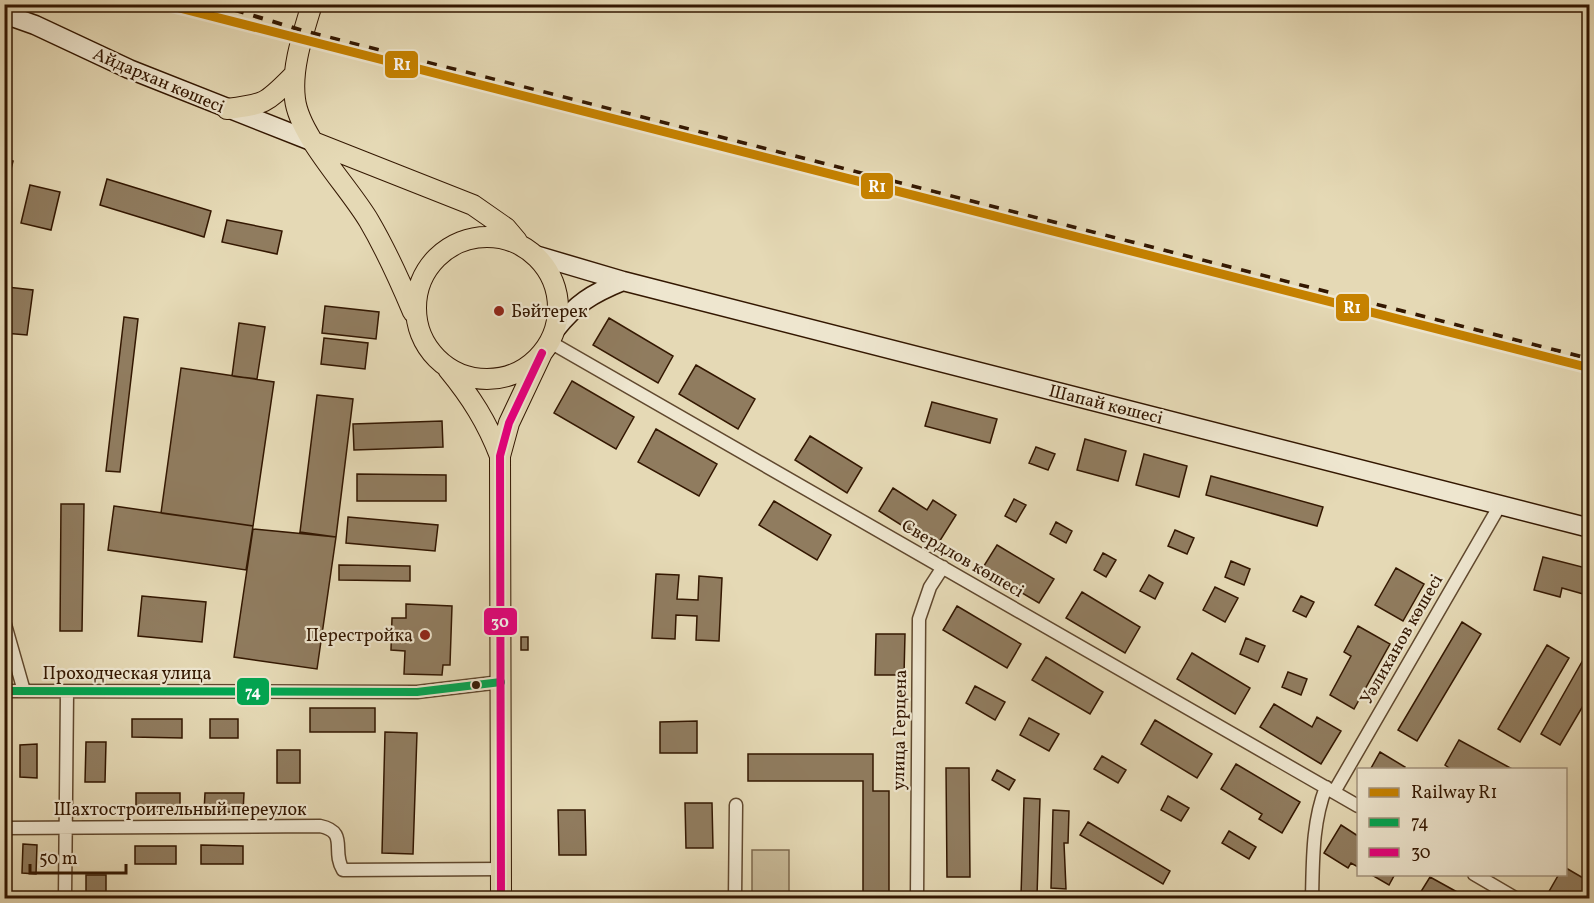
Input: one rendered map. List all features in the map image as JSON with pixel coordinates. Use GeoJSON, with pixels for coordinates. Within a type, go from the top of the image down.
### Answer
{"type":"FeatureCollection","features":[{"type":"Feature","properties":{"kind":"main road"},"geometry":{"type":"LineString","coordinates":[[312,4],[294,75],[295,100],[302,124],[369,220],[395,271],[426,345],[475,400],[488,424],[500,456]]}},
{"type":"Feature","properties":{"kind":"main road"},"geometry":{"type":"LineString","coordinates":[[227,109],[256,105],[270,100],[294,75]]}},
{"type":"Feature","properties":{"kind":"main road"},"geometry":{"type":"LineString","coordinates":[[316,143],[472,205],[506,228],[527,249],[551,276],[556,290],[558,303],[549,342],[509,423],[500,456],[501,898]]}},
{"type":"Feature","properties":{"kind":"main road"},"geometry":{"type":"LineString","coordinates":[[417,320],[415,306],[421,279],[432,261],[448,248],[480,236],[499,237],[527,249]]}},
{"type":"Feature","properties":{"kind":"main road"},"geometry":{"type":"LineString","coordinates":[[444,364],[468,376],[495,379],[521,370],[549,342]]}},
{"type":"Feature","properties":{"kind":"street","name":"Айдархан көшесі"},"geometry":{"type":"LineString","coordinates":[[4,14],[227,109],[316,143]]}},
{"type":"Feature","properties":{"kind":"street","name":"Шапай көшесі"},"geometry":{"type":"LineString","coordinates":[[527,249],[623,281],[1590,528]]}},
{"type":"Feature","properties":{"kind":"street"},"geometry":{"type":"LineString","coordinates":[[549,342],[573,308],[591,294],[623,281]]}},
{"type":"Feature","properties":{"kind":"street","name":"Свердлов көшесі"},"geometry":{"type":"LineString","coordinates":[[549,342],[1357,805]]}},
{"type":"Feature","properties":{"kind":"street","name":"Уәлиханов көшесі"},"geometry":{"type":"LineString","coordinates":[[1312,898],[1314,839],[1318,806],[1330,790],[1500,505]]}},
{"type":"Feature","properties":{"kind":"street","name":"улица Герцена"},"geometry":{"type":"LineString","coordinates":[[917,898],[919,619],[930,587],[944,567]]}},
{"type":"Feature","properties":{"kind":"street"},"geometry":{"type":"LineString","coordinates":[[4,621],[24,691]]}},
{"type":"Feature","properties":{"kind":"street","name":"Проходческая улица"},"geometry":{"type":"LineString","coordinates":[[4,691],[417,692],[501,682]]}},
{"type":"Feature","properties":{"kind":"street"},"geometry":{"type":"LineString","coordinates":[[65,898],[67,692]]}},
{"type":"Feature","properties":{"kind":"street"},"geometry":{"type":"LineString","coordinates":[[735,898],[736,805]]}},
{"type":"Feature","properties":{"kind":"street","name":"Шахтостроительный переулок"},"geometry":{"type":"LineString","coordinates":[[4,828],[320,826],[331,828],[337,835],[338,863],[343,870],[502,869]]}},
{"type":"Feature","properties":{"kind":"street"},"geometry":{"type":"LineString","coordinates":[[1477,876],[1515,898]]}},
{"type":"Feature","properties":{"kind":"shaded area"},"geometry":{"type":"Polygon","coordinates":[[[752,850],[789,850],[789,898],[752,898],[752,850]]]}},
{"type":"Feature","properties":{"kind":"building"},"geometry":{"type":"Polygon","coordinates":[[[4,159],[13,161],[7,185],[4,184],[4,159]]]}},
{"type":"Feature","properties":{"kind":"building"},"geometry":{"type":"Polygon","coordinates":[[[107,179],[211,211],[204,237],[100,205],[107,179]]]}},
{"type":"Feature","properties":{"kind":"building"},"geometry":{"type":"Polygon","coordinates":[[[30,185],[60,192],[51,230],[21,223],[30,185]]]}},
{"type":"Feature","properties":{"kind":"building"},"geometry":{"type":"Polygon","coordinates":[[[227,220],[282,231],[277,254],[222,242],[227,220]]]}},
{"type":"Feature","properties":{"kind":"building"},"geometry":{"type":"Polygon","coordinates":[[[7,287],[33,290],[27,335],[4,333],[7,287]]]}},
{"type":"Feature","properties":{"kind":"building"},"geometry":{"type":"Polygon","coordinates":[[[325,306],[379,312],[376,339],[322,333],[325,306]]]}},
{"type":"Feature","properties":{"kind":"building"},"geometry":{"type":"Polygon","coordinates":[[[124,317],[138,319],[120,472],[106,471],[124,317]]]}},
{"type":"Feature","properties":{"kind":"building"},"geometry":{"type":"Polygon","coordinates":[[[609,318],[673,356],[658,383],[593,345],[609,318]]]}},
{"type":"Feature","properties":{"kind":"building"},"geometry":{"type":"Polygon","coordinates":[[[239,323],[265,327],[257,379],[232,376],[239,323]]]}},
{"type":"Feature","properties":{"kind":"building"},"geometry":{"type":"Polygon","coordinates":[[[324,338],[368,343],[365,369],[321,364],[324,338]]]}},
{"type":"Feature","properties":{"kind":"building"},"geometry":{"type":"Polygon","coordinates":[[[696,365],[755,399],[738,429],[679,394],[696,365]]]}},
{"type":"Feature","properties":{"kind":"building"},"geometry":{"type":"Polygon","coordinates":[[[181,368],[274,382],[253,526],[161,513],[181,368]]]}},
{"type":"Feature","properties":{"kind":"building"},"geometry":{"type":"Polygon","coordinates":[[[572,381],[634,417],[616,449],[554,413],[572,381]]]}},
{"type":"Feature","properties":{"kind":"building"},"geometry":{"type":"Polygon","coordinates":[[[317,395],[353,399],[336,537],[300,532],[317,395]]]}},
{"type":"Feature","properties":{"kind":"building"},"geometry":{"type":"Polygon","coordinates":[[[932,402],[997,419],[990,443],[925,426],[932,402]]]}},
{"type":"Feature","properties":{"kind":"building"},"geometry":{"type":"Polygon","coordinates":[[[442,421],[443,447],[354,450],[353,424],[442,421]]]}},
{"type":"Feature","properties":{"kind":"building"},"geometry":{"type":"Polygon","coordinates":[[[656,429],[717,464],[699,496],[638,462],[656,429]]]}},
{"type":"Feature","properties":{"kind":"building"},"geometry":{"type":"Polygon","coordinates":[[[810,436],[862,468],[847,493],[795,460],[810,436]]]}},
{"type":"Feature","properties":{"kind":"building"},"geometry":{"type":"Polygon","coordinates":[[[1085,439],[1126,451],[1118,481],[1077,470],[1085,439]]]}},
{"type":"Feature","properties":{"kind":"building"},"geometry":{"type":"Polygon","coordinates":[[[1036,447],[1055,454],[1048,470],[1029,463],[1036,447]]]}},
{"type":"Feature","properties":{"kind":"building"},"geometry":{"type":"Polygon","coordinates":[[[1144,454],[1187,466],[1179,497],[1136,485],[1144,454]]]}},
{"type":"Feature","properties":{"kind":"building"},"geometry":{"type":"Polygon","coordinates":[[[357,474],[446,475],[446,501],[357,501],[357,474]]]}},
{"type":"Feature","properties":{"kind":"building"},"geometry":{"type":"Polygon","coordinates":[[[1211,476],[1323,507],[1317,526],[1206,495],[1211,476]]]}},
{"type":"Feature","properties":{"kind":"building"},"geometry":{"type":"Polygon","coordinates":[[[893,488],[927,510],[933,500],[956,515],[936,547],[879,511],[893,488]]]}},
{"type":"Feature","properties":{"kind":"building"},"geometry":{"type":"Polygon","coordinates":[[[1014,499],[1026,505],[1016,522],[1005,516],[1014,499]]]}},
{"type":"Feature","properties":{"kind":"building"},"geometry":{"type":"Polygon","coordinates":[[[774,501],[831,535],[817,560],[759,525],[774,501]]]}},
{"type":"Feature","properties":{"kind":"building"},"geometry":{"type":"Polygon","coordinates":[[[61,504],[84,504],[82,631],[60,631],[61,504]]]}},
{"type":"Feature","properties":{"kind":"building"},"geometry":{"type":"Polygon","coordinates":[[[114,506],[253,526],[246,570],[108,550],[114,506]]]}},
{"type":"Feature","properties":{"kind":"building"},"geometry":{"type":"Polygon","coordinates":[[[348,517],[438,525],[435,551],[346,543],[348,517]]]}},
{"type":"Feature","properties":{"kind":"building"},"geometry":{"type":"Polygon","coordinates":[[[1056,522],[1072,531],[1066,543],[1050,534],[1056,522]]]}},
{"type":"Feature","properties":{"kind":"building"},"geometry":{"type":"Polygon","coordinates":[[[253,529],[336,537],[317,669],[234,657],[253,529]]]}},
{"type":"Feature","properties":{"kind":"building"},"geometry":{"type":"Polygon","coordinates":[[[1175,530],[1194,538],[1187,554],[1168,546],[1175,530]]]}},
{"type":"Feature","properties":{"kind":"building"},"geometry":{"type":"Polygon","coordinates":[[[997,545],[1054,579],[1039,603],[982,569],[997,545]]]}},
{"type":"Feature","properties":{"kind":"building"},"geometry":{"type":"Polygon","coordinates":[[[1103,553],[1116,560],[1106,577],[1094,570],[1103,553]]]}},
{"type":"Feature","properties":{"kind":"building"},"geometry":{"type":"Polygon","coordinates":[[[1543,557],[1590,569],[1590,596],[1562,588],[1560,597],[1534,590],[1543,557]]]}},
{"type":"Feature","properties":{"kind":"building"},"geometry":{"type":"Polygon","coordinates":[[[1231,561],[1250,569],[1244,585],[1225,577],[1231,561]]]}},
{"type":"Feature","properties":{"kind":"building"},"geometry":{"type":"Polygon","coordinates":[[[339,565],[410,566],[410,581],[339,580],[339,565]]]}},
{"type":"Feature","properties":{"kind":"building"},"geometry":{"type":"Polygon","coordinates":[[[1396,568],[1424,584],[1403,621],[1375,605],[1396,568]]]}},
{"type":"Feature","properties":{"kind":"building"},"geometry":{"type":"Polygon","coordinates":[[[656,574],[679,575],[677,599],[698,600],[699,576],[722,578],[719,641],[696,640],[697,616],[676,615],[675,639],[652,638],[656,574]]]}},
{"type":"Feature","properties":{"kind":"building"},"geometry":{"type":"Polygon","coordinates":[[[1149,575],[1163,583],[1155,599],[1140,591],[1149,575]]]}},
{"type":"Feature","properties":{"kind":"building"},"geometry":{"type":"Polygon","coordinates":[[[1215,587],[1238,598],[1225,622],[1203,610],[1215,587]]]}},
{"type":"Feature","properties":{"kind":"building"},"geometry":{"type":"Polygon","coordinates":[[[1082,592],[1140,627],[1125,653],[1066,618],[1082,592]]]}},
{"type":"Feature","properties":{"kind":"building"},"geometry":{"type":"Polygon","coordinates":[[[142,596],[206,602],[202,642],[138,636],[142,596]]]}},
{"type":"Feature","properties":{"kind":"building"},"geometry":{"type":"Polygon","coordinates":[[[1301,596],[1314,602],[1306,617],[1293,611],[1301,596]]]}},
{"type":"Feature","properties":{"kind":"building"},"geometry":{"type":"Polygon","coordinates":[[[406,604],[452,606],[450,665],[443,665],[442,675],[404,674],[405,651],[391,650],[392,618],[406,618],[406,604]]]}},
{"type":"Feature","properties":{"kind":"building"},"geometry":{"type":"Polygon","coordinates":[[[957,606],[1021,644],[1007,668],[943,630],[957,606]]]}},
{"type":"Feature","properties":{"kind":"building"},"geometry":{"type":"Polygon","coordinates":[[[1462,622],[1481,634],[1417,741],[1398,730],[1462,622]]]}},
{"type":"Feature","properties":{"kind":"building"},"geometry":{"type":"Polygon","coordinates":[[[1358,626],[1390,644],[1354,709],[1330,695],[1351,656],[1344,652],[1358,626]]]}},
{"type":"Feature","properties":{"kind":"building"},"geometry":{"type":"Polygon","coordinates":[[[876,634],[905,634],[904,675],[875,675],[876,634]]]}},
{"type":"Feature","properties":{"kind":"building"},"geometry":{"type":"Polygon","coordinates":[[[521,637],[528,637],[528,650],[521,650],[521,637]]]}},
{"type":"Feature","properties":{"kind":"building"},"geometry":{"type":"Polygon","coordinates":[[[1246,638],[1265,646],[1258,662],[1240,654],[1246,638]]]}},
{"type":"Feature","properties":{"kind":"building"},"geometry":{"type":"Polygon","coordinates":[[[1547,645],[1569,658],[1520,742],[1498,729],[1547,645]]]}},
{"type":"Feature","properties":{"kind":"building"},"geometry":{"type":"Polygon","coordinates":[[[1192,653],[1250,688],[1235,714],[1177,679],[1192,653]]]}},
{"type":"Feature","properties":{"kind":"building"},"geometry":{"type":"Polygon","coordinates":[[[1046,657],[1103,692],[1090,714],[1032,680],[1046,657]]]}},
{"type":"Feature","properties":{"kind":"building"},"geometry":{"type":"Polygon","coordinates":[[[1583,660],[1590,664],[1590,694],[1560,745],[1541,734],[1583,660]]]}},
{"type":"Feature","properties":{"kind":"building"},"geometry":{"type":"Polygon","coordinates":[[[1288,672],[1307,679],[1301,695],[1282,687],[1288,672]]]}},
{"type":"Feature","properties":{"kind":"building"},"geometry":{"type":"Polygon","coordinates":[[[975,686],[1005,702],[995,720],[966,703],[975,686]]]}},
{"type":"Feature","properties":{"kind":"building"},"geometry":{"type":"Polygon","coordinates":[[[1274,704],[1312,727],[1317,717],[1341,731],[1321,764],[1260,727],[1274,704]]]}},
{"type":"Feature","properties":{"kind":"building"},"geometry":{"type":"Polygon","coordinates":[[[310,708],[375,708],[375,732],[310,732],[310,708]]]}},
{"type":"Feature","properties":{"kind":"building"},"geometry":{"type":"Polygon","coordinates":[[[1029,718],[1059,734],[1049,751],[1020,735],[1029,718]]]}},
{"type":"Feature","properties":{"kind":"building"},"geometry":{"type":"Polygon","coordinates":[[[132,719],[182,719],[182,738],[132,737],[132,719]]]}},
{"type":"Feature","properties":{"kind":"building"},"geometry":{"type":"Polygon","coordinates":[[[210,719],[238,719],[238,738],[210,738],[210,719]]]}},
{"type":"Feature","properties":{"kind":"building"},"geometry":{"type":"Polygon","coordinates":[[[1155,720],[1212,754],[1197,778],[1141,744],[1155,720]]]}},
{"type":"Feature","properties":{"kind":"building"},"geometry":{"type":"Polygon","coordinates":[[[697,721],[697,753],[660,753],[660,722],[697,721]]]}},
{"type":"Feature","properties":{"kind":"building"},"geometry":{"type":"Polygon","coordinates":[[[385,732],[417,733],[413,854],[382,853],[385,732]]]}},
{"type":"Feature","properties":{"kind":"building"},"geometry":{"type":"Polygon","coordinates":[[[1459,740],[1510,768],[1449,768],[1445,765],[1459,740]]]}},
{"type":"Feature","properties":{"kind":"building"},"geometry":{"type":"Polygon","coordinates":[[[86,742],[106,742],[105,782],[85,782],[86,742]]]}},
{"type":"Feature","properties":{"kind":"building"},"geometry":{"type":"Polygon","coordinates":[[[37,744],[37,778],[20,777],[20,745],[37,744]]]}},
{"type":"Feature","properties":{"kind":"building"},"geometry":{"type":"Polygon","coordinates":[[[277,750],[300,750],[300,783],[277,783],[277,750]]]}},
{"type":"Feature","properties":{"kind":"building"},"geometry":{"type":"Polygon","coordinates":[[[1380,752],[1405,767],[1404,768],[1371,768],[1380,752]]]}},
{"type":"Feature","properties":{"kind":"building"},"geometry":{"type":"Polygon","coordinates":[[[748,754],[873,754],[873,791],[889,791],[889,898],[863,898],[863,781],[748,781],[748,754]]]}},
{"type":"Feature","properties":{"kind":"building"},"geometry":{"type":"Polygon","coordinates":[[[1102,756],[1126,770],[1118,783],[1094,769],[1102,756]]]}},
{"type":"Feature","properties":{"kind":"building"},"geometry":{"type":"Polygon","coordinates":[[[1236,764],[1300,802],[1282,833],[1259,819],[1262,814],[1221,789],[1236,764]]]}},
{"type":"Feature","properties":{"kind":"building"},"geometry":{"type":"Polygon","coordinates":[[[946,768],[969,768],[970,877],[947,877],[946,768]]]}},
{"type":"Feature","properties":{"kind":"building"},"geometry":{"type":"Polygon","coordinates":[[[997,770],[1015,780],[1009,790],[992,780],[997,770]]]}},
{"type":"Feature","properties":{"kind":"building"},"geometry":{"type":"Polygon","coordinates":[[[136,793],[180,793],[180,812],[136,811],[136,793]]]}},
{"type":"Feature","properties":{"kind":"building"},"geometry":{"type":"Polygon","coordinates":[[[205,793],[244,793],[243,812],[204,812],[205,793]]]}},
{"type":"Feature","properties":{"kind":"building"},"geometry":{"type":"Polygon","coordinates":[[[1168,796],[1189,808],[1181,821],[1161,810],[1168,796]]]}},
{"type":"Feature","properties":{"kind":"building"},"geometry":{"type":"Polygon","coordinates":[[[1024,798],[1040,799],[1037,896],[1021,895],[1024,798]]]}},
{"type":"Feature","properties":{"kind":"building"},"geometry":{"type":"Polygon","coordinates":[[[685,803],[712,803],[713,848],[686,848],[685,803]]]}},
{"type":"Feature","properties":{"kind":"building"},"geometry":{"type":"Polygon","coordinates":[[[558,810],[585,810],[586,855],[559,855],[558,810]]]}},
{"type":"Feature","properties":{"kind":"building"},"geometry":{"type":"Polygon","coordinates":[[[1053,810],[1069,811],[1068,843],[1064,843],[1066,889],[1051,888],[1053,810]]]}},
{"type":"Feature","properties":{"kind":"building"},"geometry":{"type":"Polygon","coordinates":[[[1088,822],[1170,871],[1163,884],[1080,835],[1088,822]]]}},
{"type":"Feature","properties":{"kind":"building"},"geometry":{"type":"Polygon","coordinates":[[[1341,825],[1357,835],[1357,866],[1351,863],[1348,868],[1324,853],[1341,825]]]}},
{"type":"Feature","properties":{"kind":"building"},"geometry":{"type":"Polygon","coordinates":[[[1229,831],[1256,847],[1249,859],[1222,843],[1229,831]]]}},
{"type":"Feature","properties":{"kind":"building"},"geometry":{"type":"Polygon","coordinates":[[[23,844],[37,845],[36,874],[22,873],[23,844]]]}},
{"type":"Feature","properties":{"kind":"building"},"geometry":{"type":"Polygon","coordinates":[[[201,845],[243,846],[243,864],[201,864],[201,845]]]}},
{"type":"Feature","properties":{"kind":"building"},"geometry":{"type":"Polygon","coordinates":[[[135,846],[176,846],[176,864],[135,864],[135,846]]]}},
{"type":"Feature","properties":{"kind":"building"},"geometry":{"type":"Polygon","coordinates":[[[1567,869],[1590,882],[1590,898],[1554,898],[1547,895],[1558,876],[1567,876],[1567,869]]]}},
{"type":"Feature","properties":{"kind":"building"},"geometry":{"type":"Polygon","coordinates":[[[86,875],[106,875],[106,898],[86,898],[86,875]]]}},
{"type":"Feature","properties":{"kind":"building"},"geometry":{"type":"Polygon","coordinates":[[[1373,876],[1394,876],[1389,885],[1373,876]]]}},
{"type":"Feature","properties":{"kind":"building"},"geometry":{"type":"Polygon","coordinates":[[[1430,877],[1468,898],[1417,898],[1430,877]]]}},
{"type":"Feature","properties":{"kind":"building"},"geometry":{"type":"Polygon","coordinates":[[[450,893],[450,898],[403,898],[403,894],[450,893]]]}},
{"type":"Feature","properties":{"kind":"railway"},"geometry":{"type":"LineString","coordinates":[[215,4],[304,31],[1590,359]]}},
{"type":"Feature","properties":{"kind":"rail line","name":"R1"},"geometry":{"type":"LineString","coordinates":[[164,4],[1590,368]]}},
{"type":"Feature","properties":{"kind":"transit line","name":"30"},"geometry":{"type":"LineString","coordinates":[[501,898],[500,456],[509,423],[542,353]]}},
{"type":"Feature","properties":{"kind":"transit line","name":"74"},"geometry":{"type":"LineString","coordinates":[[4,691],[417,692],[501,682]]}},
{"type":"Feature","properties":{"kind":"place","name":"Бәйтерек"},"geometry":{"type":"Point","coordinates":[499,311]}},
{"type":"Feature","properties":{"kind":"place","name":"Перестройка"},"geometry":{"type":"Point","coordinates":[425,635]}}]}
